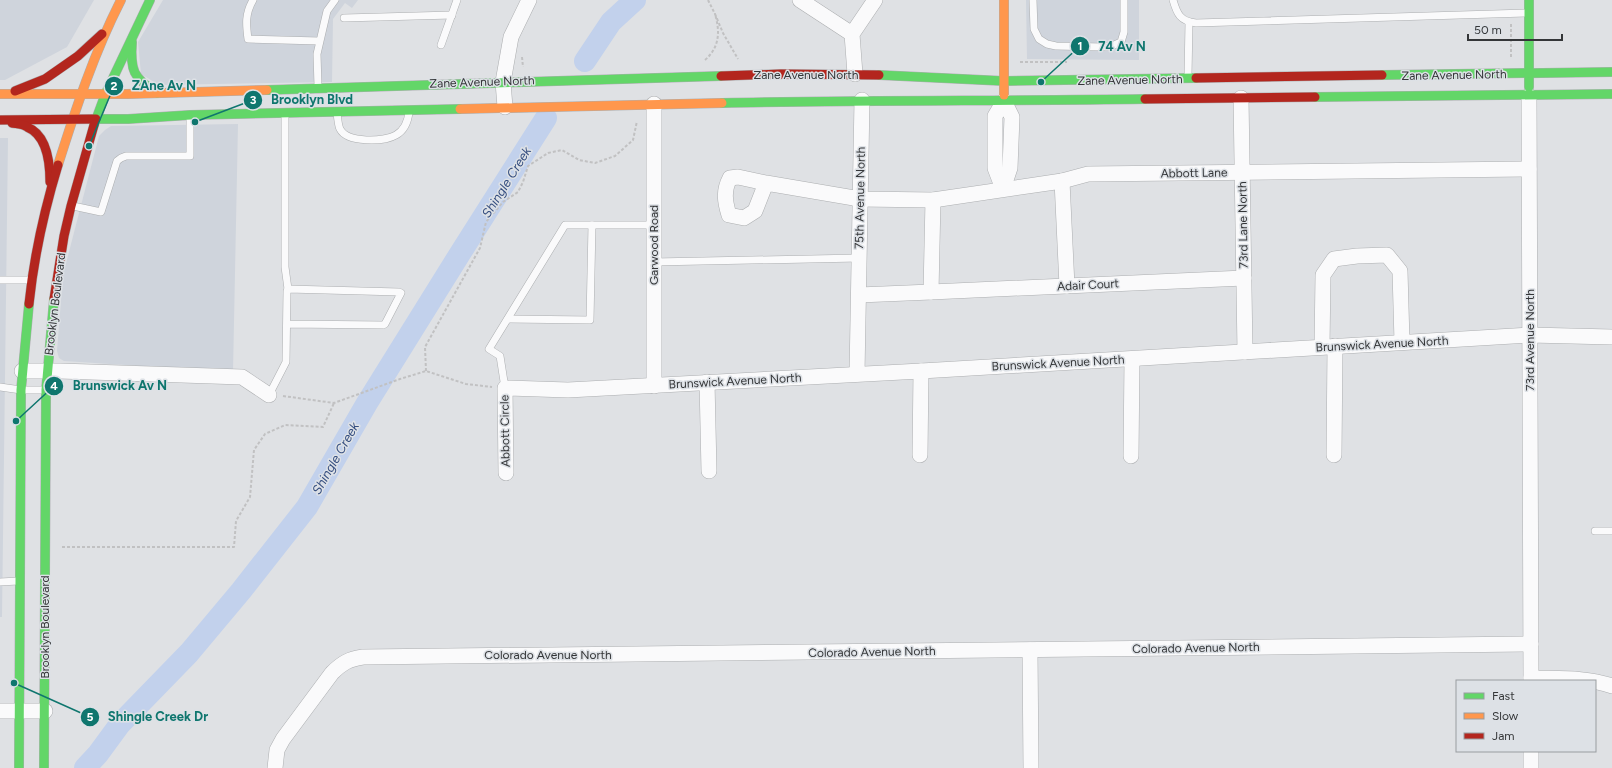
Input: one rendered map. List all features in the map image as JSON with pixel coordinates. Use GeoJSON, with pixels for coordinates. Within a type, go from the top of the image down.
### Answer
{"type":"FeatureCollection","features":[{"type":"Feature","properties":{"kind":"street","name":"Brooklyn Boulevard"},"geometry":{"type":"LineString","coordinates":[[19,768],[21,390],[31,280],[44,213],[72,119],[105,31],[121,0]]}},
{"type":"Feature","properties":{"kind":"street","name":"Brooklyn Boulevard"},"geometry":{"type":"LineString","coordinates":[[44,768],[46,371],[59,261],[71,206],[96,119],[105,95],[150,0]]}},
{"type":"Feature","properties":{"kind":"street"},"geometry":{"type":"LineString","coordinates":[[504,107],[503,82],[510,37],[529,0]]}},
{"type":"Feature","properties":{"kind":"street"},"geometry":{"type":"LineString","coordinates":[[800,0],[852,34]]}},
{"type":"Feature","properties":{"kind":"street"},"geometry":{"type":"LineString","coordinates":[[855,74],[852,34],[875,0]]}},
{"type":"Feature","properties":{"kind":"street"},"geometry":{"type":"LineString","coordinates":[[1003,189],[1010,168],[1012,117],[1004,101],[1004,0]]}},
{"type":"Feature","properties":{"kind":"street","name":"73rd Avenue North"},"geometry":{"type":"LineString","coordinates":[[1529,0],[1531,679]]}},
{"type":"Feature","properties":{"kind":"street"},"geometry":{"type":"LineString","coordinates":[[3,94],[45,79],[78,56],[105,31]]}},
{"type":"Feature","properties":{"kind":"street"},"geometry":{"type":"LineString","coordinates":[[133,35],[130,59],[134,76],[142,84],[157,93]]}},
{"type":"Feature","properties":{"kind":"street","name":"Zane Avenue North"},"geometry":{"type":"LineString","coordinates":[[3,94],[105,95],[607,78],[781,74],[855,74],[1004,82],[1612,72]]}},
{"type":"Feature","properties":{"kind":"street","name":"Zane Avenue North"},"geometry":{"type":"LineString","coordinates":[[2,120],[96,119],[190,115],[504,107],[862,100],[1004,101],[1612,94]]}},
{"type":"Feature","properties":{"kind":"street","name":"73rd Lane North"},"geometry":{"type":"LineString","coordinates":[[1241,98],[1245,352]]}},
{"type":"Feature","properties":{"kind":"street","name":"75th Avenue North"},"geometry":{"type":"LineString","coordinates":[[857,374],[862,100]]}},
{"type":"Feature","properties":{"kind":"street","name":"Garwood Road"},"geometry":{"type":"LineString","coordinates":[[654,104],[654,386]]}},
{"type":"Feature","properties":{"kind":"street"},"geometry":{"type":"LineString","coordinates":[[2,120],[30,128],[41,140],[49,162],[51,190]]}},
{"type":"Feature","properties":{"kind":"street","name":"Abbott Lane"},"geometry":{"type":"LineString","coordinates":[[766,183],[860,199],[933,200],[1062,181],[1088,174],[1529,169]]}},
{"type":"Feature","properties":{"kind":"street"},"geometry":{"type":"LineString","coordinates":[[1062,181],[1067,286]]}},
{"type":"Feature","properties":{"kind":"street"},"geometry":{"type":"LineString","coordinates":[[858,295],[931,292],[933,200]]}},
{"type":"Feature","properties":{"kind":"street"},"geometry":{"type":"LineString","coordinates":[[1334,455],[1323,275],[1334,259],[1357,256],[1388,256],[1400,271],[1402,342]]}},
{"type":"Feature","properties":{"kind":"street","name":"Adair Court"},"geometry":{"type":"LineString","coordinates":[[931,292],[1244,278]]}},
{"type":"Feature","properties":{"kind":"street","name":"Brunswick Avenue North"},"geometry":{"type":"LineString","coordinates":[[505,388],[568,390],[654,386],[1530,335],[1612,336]]}},
{"type":"Feature","properties":{"kind":"street"},"geometry":{"type":"LineString","coordinates":[[1131,456],[1132,359]]}},
{"type":"Feature","properties":{"kind":"street"},"geometry":{"type":"LineString","coordinates":[[22,371],[242,378],[270,395]]}},
{"type":"Feature","properties":{"kind":"street"},"geometry":{"type":"LineString","coordinates":[[920,371],[920,455]]}},
{"type":"Feature","properties":{"kind":"street"},"geometry":{"type":"LineString","coordinates":[[707,382],[709,471]]}},
{"type":"Feature","properties":{"kind":"street","name":"Abbott Circle"},"geometry":{"type":"LineString","coordinates":[[505,388],[506,473]]}},
{"type":"Feature","properties":{"kind":"street","name":"Colorado Avenue North"},"geometry":{"type":"LineString","coordinates":[[275,768],[277,750],[283,739],[332,673],[340,664],[363,656],[1531,644]]}},
{"type":"Feature","properties":{"kind":"street"},"geometry":{"type":"LineString","coordinates":[[1030,650],[1031,768]]}},
{"type":"Feature","properties":{"kind":"street"},"geometry":{"type":"LineString","coordinates":[[1531,679],[1586,680]]}},
{"type":"Feature","properties":{"kind":"street"},"geometry":{"type":"LineString","coordinates":[[1596,681],[1612,686]]}},
{"type":"Feature","properties":{"kind":"street"},"geometry":{"type":"LineString","coordinates":[[0,711],[45,711]]}},
{"type":"Feature","properties":{"kind":"street"},"geometry":{"type":"LineString","coordinates":[[1531,752],[1531,768]]}},
{"type":"Feature","properties":{"kind":"lane"},"geometry":{"type":"LineString","coordinates":[[252,0],[247,10],[246,22],[248,40],[319,41]]}},
{"type":"Feature","properties":{"kind":"lane"},"geometry":{"type":"LineString","coordinates":[[318,88],[317,54],[319,41],[327,11],[335,0]]}},
{"type":"Feature","properties":{"kind":"lane"},"geometry":{"type":"LineString","coordinates":[[441,45],[458,0]]}},
{"type":"Feature","properties":{"kind":"lane"},"geometry":{"type":"LineString","coordinates":[[1033,0],[1034,29],[1039,39],[1047,44],[1056,46],[1102,47],[1112,46],[1121,42],[1124,32],[1124,0]]}},
{"type":"Feature","properties":{"kind":"lane"},"geometry":{"type":"LineString","coordinates":[[1173,0],[1177,13],[1189,22],[1529,13]]}},
{"type":"Feature","properties":{"kind":"lane"},"geometry":{"type":"LineString","coordinates":[[344,18],[452,15]]}},
{"type":"Feature","properties":{"kind":"lane"},"geometry":{"type":"LineString","coordinates":[[1188,79],[1189,22]]}},
{"type":"Feature","properties":{"kind":"lane"},"geometry":{"type":"LineString","coordinates":[[337,111],[340,130],[345,135],[352,138],[372,140],[396,135],[402,130],[407,122],[410,110]]}},
{"type":"Feature","properties":{"kind":"lane"},"geometry":{"type":"LineString","coordinates":[[270,395],[286,362],[288,289],[285,267],[286,113]]}},
{"type":"Feature","properties":{"kind":"lane"},"geometry":{"type":"LineString","coordinates":[[71,206],[101,212],[117,162],[120,158],[126,156],[190,156],[190,115]]}},
{"type":"Feature","properties":{"kind":"lane"},"geometry":{"type":"LineString","coordinates":[[505,388],[500,356],[489,349],[565,225],[654,224]]}},
{"type":"Feature","properties":{"kind":"lane"},"geometry":{"type":"LineString","coordinates":[[508,319],[590,320],[592,225]]}},
{"type":"Feature","properties":{"kind":"lane"},"geometry":{"type":"LineString","coordinates":[[654,262],[859,258]]}},
{"type":"Feature","properties":{"kind":"lane"},"geometry":{"type":"LineString","coordinates":[[0,280],[31,280]]}},
{"type":"Feature","properties":{"kind":"lane"},"geometry":{"type":"LineString","coordinates":[[286,324],[383,325],[385,324],[400,296],[399,292],[288,289]]}},
{"type":"Feature","properties":{"kind":"lane"},"geometry":{"type":"LineString","coordinates":[[0,387],[21,390],[46,390]]}},
{"type":"Feature","properties":{"kind":"lane"},"geometry":{"type":"LineString","coordinates":[[1595,531],[1612,531]]}},
{"type":"Feature","properties":{"kind":"lane"},"geometry":{"type":"LineString","coordinates":[[0,582],[19,581]]}},
{"type":"Feature","properties":{"kind":"path"},"geometry":{"type":"LineString","coordinates":[[708,0],[723,33],[736,54],[738,62]]}},
{"type":"Feature","properties":{"kind":"path"},"geometry":{"type":"LineString","coordinates":[[1511,13],[1511,60]]}},
{"type":"Feature","properties":{"kind":"path"},"geometry":{"type":"LineString","coordinates":[[709,63],[701,63],[712,53],[717,42],[719,29],[715,14]]}},
{"type":"Feature","properties":{"kind":"path"},"geometry":{"type":"LineString","coordinates":[[521,53],[523,68]]}},
{"type":"Feature","properties":{"kind":"path"},"geometry":{"type":"LineString","coordinates":[[426,371],[425,347],[480,248],[486,222],[503,202],[518,192],[528,166],[548,153],[562,150],[579,160],[595,163],[615,156],[634,140],[638,116],[637,104]]}},
{"type":"Feature","properties":{"kind":"path"},"geometry":{"type":"LineString","coordinates":[[270,395],[334,403],[426,371],[466,384],[505,388]]}},
{"type":"Feature","properties":{"kind":"path"},"geometry":{"type":"LineString","coordinates":[[45,548],[234,547],[236,521],[250,497],[254,450],[265,434],[285,425],[323,426],[334,403]]}},
{"type":"Feature","properties":{"kind":"shaded area"},"geometry":{"type":"Polygon","coordinates":[[[0,0],[94,0],[67,47],[5,80],[0,80],[0,0]]]}},
{"type":"Feature","properties":{"kind":"shaded area"},"geometry":{"type":"Polygon","coordinates":[[[163,0],[358,0],[352,8],[345,3],[333,19],[332,82],[159,85],[141,74],[138,42],[163,0]]]}},
{"type":"Feature","properties":{"kind":"shaded area"},"geometry":{"type":"Polygon","coordinates":[[[1026,0],[1139,0],[1139,60],[1027,59],[1026,0]]]}},
{"type":"Feature","properties":{"kind":"shaded area"},"geometry":{"type":"Polygon","coordinates":[[[238,124],[233,372],[64,361],[59,358],[57,351],[63,275],[99,136],[111,126],[238,124]]]}},
{"type":"Feature","properties":{"kind":"shaded area"},"geometry":{"type":"Polygon","coordinates":[[[0,138],[8,138],[2,617],[0,617],[0,138]]]}},
{"type":"Feature","properties":{"kind":"waterway","name":"Shingle Creek"},"geometry":{"type":"LineString","coordinates":[[585,61],[611,22],[635,0]]}},
{"type":"Feature","properties":{"kind":"waterway","name":"Shingle Creek"},"geometry":{"type":"LineString","coordinates":[[85,768],[98,754],[120,724],[189,653],[241,591],[307,507],[367,403],[546,118]]}},
{"type":"Feature","properties":{"kind":"traffic: fast"},"geometry":{"type":"LineString","coordinates":[[94,125],[105,95],[150,0]]}},
{"type":"Feature","properties":{"kind":"traffic: fast"},"geometry":{"type":"LineString","coordinates":[[1529,0],[1529,87]]}},
{"type":"Feature","properties":{"kind":"traffic: fast"},"geometry":{"type":"LineString","coordinates":[[132,42],[132,60],[135,72],[143,83],[157,93]]}},
{"type":"Feature","properties":{"kind":"traffic: fast"},"geometry":{"type":"LineString","coordinates":[[1382,75],[1612,72]]}},
{"type":"Feature","properties":{"kind":"traffic: fast"},"geometry":{"type":"LineString","coordinates":[[879,75],[1004,81],[1196,78]]}},
{"type":"Feature","properties":{"kind":"traffic: fast"},"geometry":{"type":"LineString","coordinates":[[267,90],[721,76]]}},
{"type":"Feature","properties":{"kind":"traffic: fast"},"geometry":{"type":"LineString","coordinates":[[1315,97],[1612,94]]}},
{"type":"Feature","properties":{"kind":"traffic: fast"},"geometry":{"type":"LineString","coordinates":[[722,103],[1145,99]]}},
{"type":"Feature","properties":{"kind":"traffic: fast"},"geometry":{"type":"LineString","coordinates":[[96,119],[128,119],[190,115],[460,109]]}},
{"type":"Feature","properties":{"kind":"traffic: fast"},"geometry":{"type":"LineString","coordinates":[[44,768],[46,390],[54,299]]}},
{"type":"Feature","properties":{"kind":"traffic: fast"},"geometry":{"type":"LineString","coordinates":[[19,768],[21,390],[29,304]]}},
{"type":"Feature","properties":{"kind":"traffic: slow"},"geometry":{"type":"LineString","coordinates":[[58,165],[94,60],[121,0]]}},
{"type":"Feature","properties":{"kind":"traffic: slow"},"geometry":{"type":"LineString","coordinates":[[1004,0],[1004,95]]}},
{"type":"Feature","properties":{"kind":"traffic: slow"},"geometry":{"type":"LineString","coordinates":[[0,94],[127,94],[267,90]]}},
{"type":"Feature","properties":{"kind":"traffic: slow"},"geometry":{"type":"LineString","coordinates":[[460,109],[722,103]]}},
{"type":"Feature","properties":{"kind":"traffic: jam"},"geometry":{"type":"LineString","coordinates":[[15,91],[45,79],[78,56],[102,34]]}},
{"type":"Feature","properties":{"kind":"traffic: jam"},"geometry":{"type":"LineString","coordinates":[[721,76],[781,74],[879,75]]}},
{"type":"Feature","properties":{"kind":"traffic: jam"},"geometry":{"type":"LineString","coordinates":[[1196,78],[1382,75]]}},
{"type":"Feature","properties":{"kind":"traffic: jam"},"geometry":{"type":"LineString","coordinates":[[1145,99],[1315,97]]}},
{"type":"Feature","properties":{"kind":"traffic: jam"},"geometry":{"type":"LineString","coordinates":[[0,120],[96,119]]}},
{"type":"Feature","properties":{"kind":"traffic: jam"},"geometry":{"type":"LineString","coordinates":[[12,123],[25,126],[39,136],[48,159],[50,182]]}},
{"type":"Feature","properties":{"kind":"traffic: jam"},"geometry":{"type":"LineString","coordinates":[[54,299],[64,236],[94,125]]}},
{"type":"Feature","properties":{"kind":"traffic: jam"},"geometry":{"type":"LineString","coordinates":[[29,304],[40,234],[58,165]]}},
{"type":"Feature","properties":{"kind":"place","name":"74 Av N"},"geometry":{"type":"Point","coordinates":[1041,82]}},
{"type":"Feature","properties":{"kind":"place","name":"Brooklyn Blvd"},"geometry":{"type":"Point","coordinates":[195,122]}},
{"type":"Feature","properties":{"kind":"place","name":"ZAne Av N"},"geometry":{"type":"Point","coordinates":[89,146]}},
{"type":"Feature","properties":{"kind":"place","name":"Brunswick Av N"},"geometry":{"type":"Point","coordinates":[16,421]}},
{"type":"Feature","properties":{"kind":"place","name":"Shingle Creek Dr"},"geometry":{"type":"Point","coordinates":[14,683]}}]}
